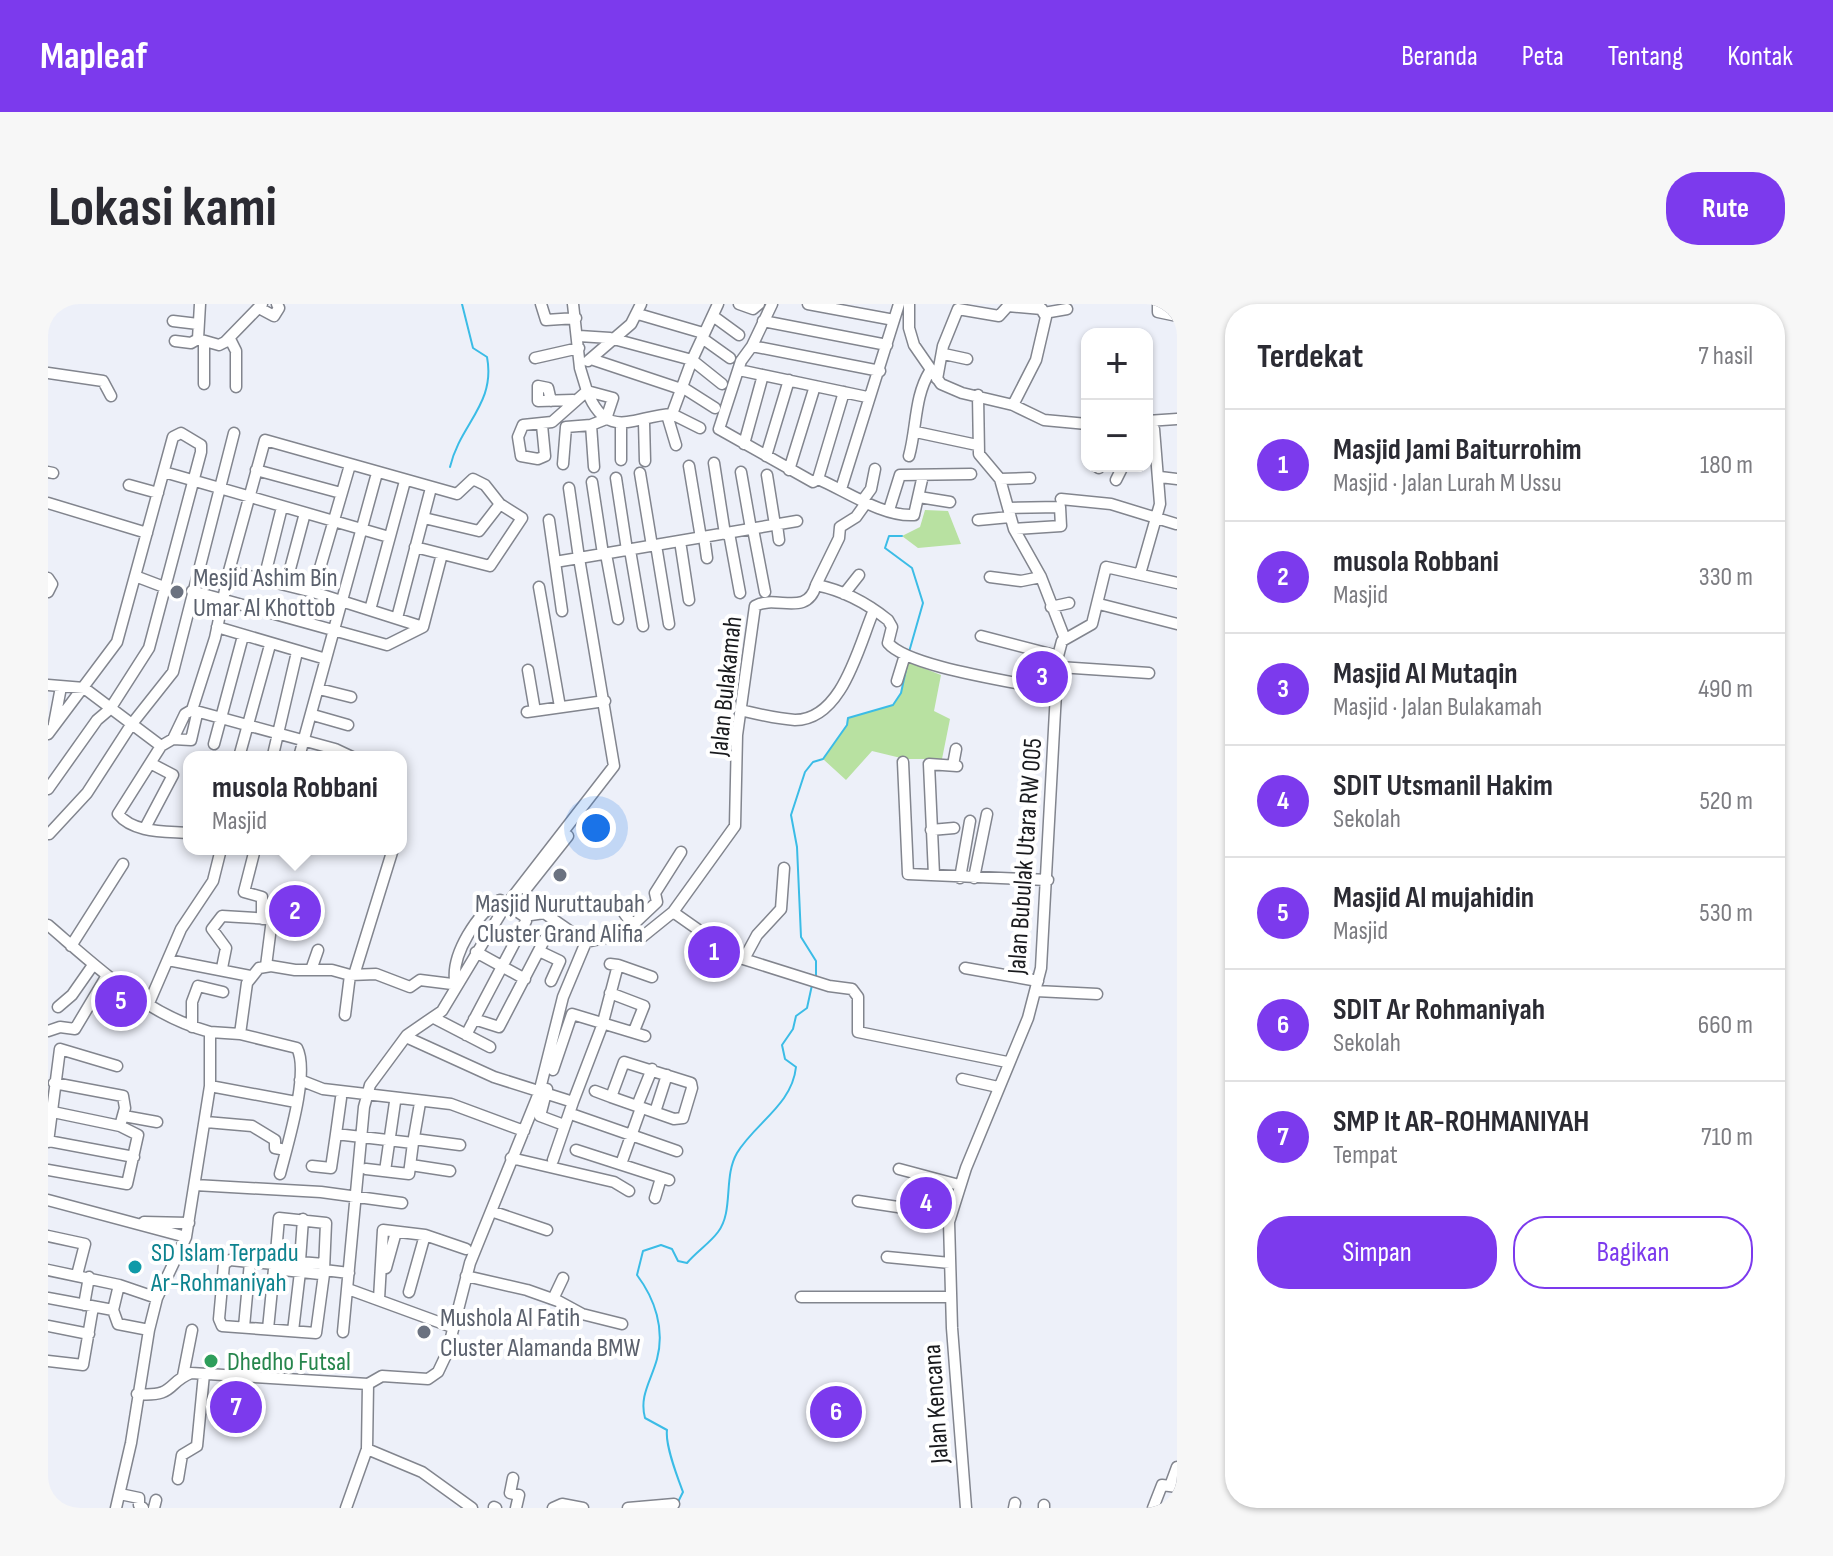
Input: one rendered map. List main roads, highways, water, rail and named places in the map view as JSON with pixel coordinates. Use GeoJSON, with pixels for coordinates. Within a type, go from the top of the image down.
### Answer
{"type":"FeatureCollection","features":[{"type":"Feature","properties":{"kind":"waterway"},"geometry":{"type":"LineString","coordinates":[[450,467],[461,438],[482,401],[488,373],[487,357],[473,348],[462,304]]}},
{"type":"Feature","properties":{"kind":"waterway"},"geometry":{"type":"LineString","coordinates":[[902,536],[889,536],[885,548],[912,568],[923,603],[909,652]]}},
{"type":"Feature","properties":{"kind":"waterway"},"geometry":{"type":"LineString","coordinates":[[816,976],[816,961],[801,937],[797,847],[791,815],[805,772],[813,762],[823,759],[847,725],[848,718],[893,705],[901,693],[907,665]]}},
{"type":"Feature","properties":{"kind":"waterway"},"geometry":{"type":"LineString","coordinates":[[677,1504],[683,1492],[670,1452],[667,1430],[645,1418],[645,1395],[657,1359],[660,1337],[653,1304],[637,1275],[643,1251],[661,1245],[672,1249],[678,1261],[687,1263],[718,1232],[726,1214],[730,1173],[737,1153],[780,1103],[793,1080],[796,1067],[785,1059],[782,1045],[793,1029],[796,1016],[807,1008],[812,985]]}},
{"type":"Feature","properties":{"kind":"place","name":"Mesjid Ashim Bin Umar Al Khottob"},"geometry":{"type":"Point","coordinates":[177,592]}},
{"type":"Feature","properties":{"kind":"place","name":"Masjid Al Mutaqin"},"geometry":{"type":"Point","coordinates":[1042,677]}},
{"type":"Feature","properties":{"kind":"place","name":"Masjid Nuruttaubah Cluster Grand Alifia"},"geometry":{"type":"Point","coordinates":[560,875]}},
{"type":"Feature","properties":{"kind":"place","name":"musola Robbani"},"geometry":{"type":"Point","coordinates":[295,911]}},
{"type":"Feature","properties":{"kind":"place","name":"Masjid Jami Baiturrohim"},"geometry":{"type":"Point","coordinates":[714,952]}},
{"type":"Feature","properties":{"kind":"place","name":"Masjid Al mujahidin"},"geometry":{"type":"Point","coordinates":[121,1001]}},
{"type":"Feature","properties":{"kind":"place","name":"SDIT Utsmanil Hakim"},"geometry":{"type":"Point","coordinates":[926,1203]}},
{"type":"Feature","properties":{"kind":"place","name":"SD Islam Terpadu Ar-Rohmaniyah"},"geometry":{"type":"Point","coordinates":[135,1267]}},
{"type":"Feature","properties":{"kind":"place","name":"Mushola Al Fatih Cluster Alamanda BMW"},"geometry":{"type":"Point","coordinates":[424,1332]}},
{"type":"Feature","properties":{"kind":"place","name":"Dhedho Futsal"},"geometry":{"type":"Point","coordinates":[211,1361]}},
{"type":"Feature","properties":{"kind":"place","name":"SMP It AR-ROHMANIYAH"},"geometry":{"type":"Point","coordinates":[236,1407]}},
{"type":"Feature","properties":{"kind":"place","name":"SDIT Ar Rohmaniyah"},"geometry":{"type":"Point","coordinates":[836,1412]}}]}
